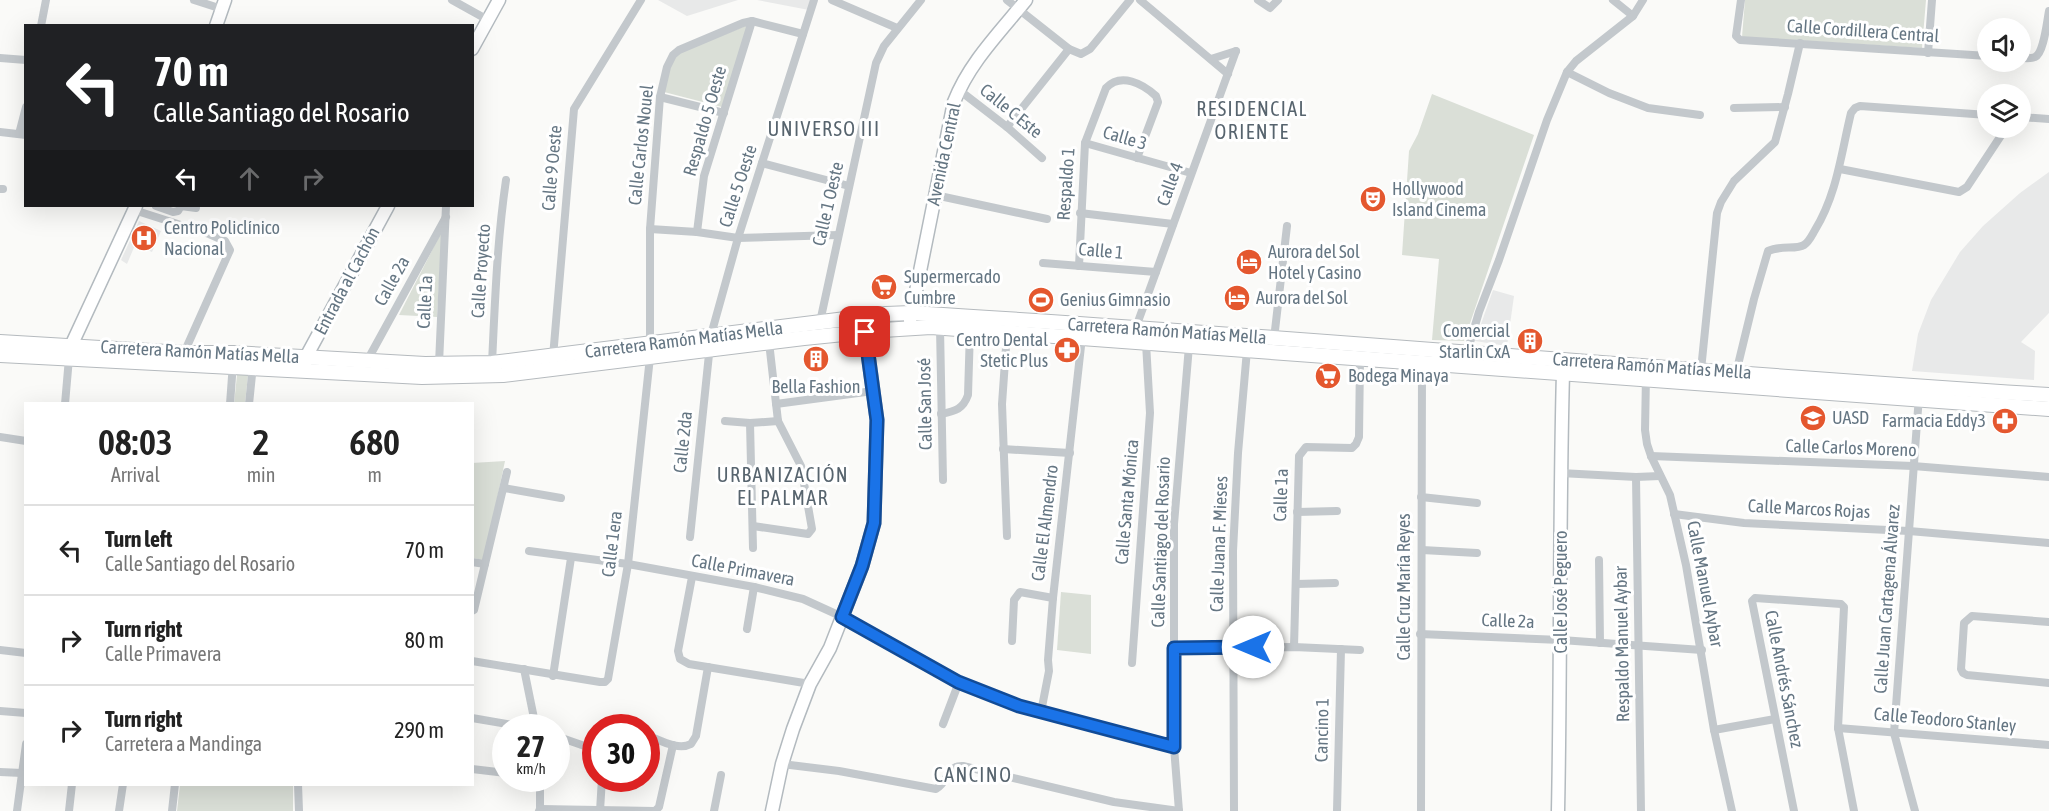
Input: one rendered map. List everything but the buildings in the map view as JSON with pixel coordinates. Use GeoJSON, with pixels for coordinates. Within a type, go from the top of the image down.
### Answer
{"type":"FeatureCollection","features":[{"type":"Feature","properties":{"kind":"main road"},"geometry":{"type":"LineString","coordinates":[[474,46],[499,0]]}},
{"type":"Feature","properties":{"kind":"main road","name":"Avenida Central"},"geometry":{"type":"LineString","coordinates":[[908,328],[945,140],[959,90],[975,63],[1022,4]]}},
{"type":"Feature","properties":{"kind":"main road"},"geometry":{"type":"LineString","coordinates":[[217,24],[224,5]]}},
{"type":"Feature","properties":{"kind":"main road","name":"Entrada al Cachón"},"geometry":{"type":"LineString","coordinates":[[306,357],[387,207]]}},
{"type":"Feature","properties":{"kind":"main road"},"geometry":{"type":"LineString","coordinates":[[70,352],[135,208]]}},
{"type":"Feature","properties":{"kind":"main road","name":"Carretera Ramón Matías Mella"},"geometry":{"type":"LineString","coordinates":[[0,342],[70,352],[253,362],[304,372],[466,378],[503,375],[650,350],[711,335],[911,313],[1133,335],[1274,339],[1466,352],[1646,373],[1920,393],[2049,395]]}},
{"type":"Feature","properties":{"kind":"main road","name":"Carretera Ramón Matías Mella"},"geometry":{"type":"LineString","coordinates":[[253,362],[306,357],[439,364],[492,363],[650,350],[709,349],[908,328],[940,328],[1082,338],[1133,335],[1146,343],[1563,373],[1646,373],[1701,370],[2049,409]]}},
{"type":"Feature","properties":{"kind":"main road"},"geometry":{"type":"LineString","coordinates":[[772,811],[782,764],[793,729],[810,684],[830,648],[862,566],[874,523],[877,420],[865,332]]}},
{"type":"Feature","properties":{"kind":"main road","name":"Carretera Ramón Matías Mella"},"geometry":{"type":"LineString","coordinates":[[0,355],[70,352],[184,353],[233,361]]}},
{"type":"Feature","properties":{"kind":"main road"},"geometry":{"type":"LineString","coordinates":[[304,372],[306,357]]}},
{"type":"Feature","properties":{"kind":"main road","name":"Calle José Peguero"},"geometry":{"type":"LineString","coordinates":[[1558,811],[1561,640],[1560,473],[1563,373]]}},
{"type":"Feature","properties":{"kind":"street"},"geometry":{"type":"LineString","coordinates":[[42,24],[45,0]]}},
{"type":"Feature","properties":{"kind":"street"},"geometry":{"type":"LineString","coordinates":[[194,0],[224,5]]}},
{"type":"Feature","properties":{"kind":"street"},"geometry":{"type":"LineString","coordinates":[[452,0],[488,20]]}},
{"type":"Feature","properties":{"kind":"street","name":"Calle 9 Oeste"},"geometry":{"type":"LineString","coordinates":[[553,357],[574,109],[641,0]]}},
{"type":"Feature","properties":{"kind":"street","name":"Calle 5 Oeste"},"geometry":{"type":"LineString","coordinates":[[709,349],[738,238],[814,0]]}},
{"type":"Feature","properties":{"kind":"street"},"geometry":{"type":"LineString","coordinates":[[832,0],[897,28]]}},
{"type":"Feature","properties":{"kind":"street","name":"Calle 1 Oeste"},"geometry":{"type":"LineString","coordinates":[[820,322],[876,63],[884,46],[921,0]]}},
{"type":"Feature","properties":{"kind":"street"},"geometry":{"type":"LineString","coordinates":[[1007,0],[1022,4],[1069,50],[1075,53],[1086,52],[1130,0]]}},
{"type":"Feature","properties":{"kind":"street"},"geometry":{"type":"LineString","coordinates":[[1140,0],[1228,74]]}},
{"type":"Feature","properties":{"kind":"street"},"geometry":{"type":"LineString","coordinates":[[1258,0],[1270,8],[1278,0]]}},
{"type":"Feature","properties":{"kind":"street"},"geometry":{"type":"LineString","coordinates":[[1612,0],[1633,16]]}},
{"type":"Feature","properties":{"kind":"street"},"geometry":{"type":"LineString","coordinates":[[1466,367],[1466,352],[1547,120],[1567,72],[1576,61],[1633,16],[1643,0]]}},
{"type":"Feature","properties":{"kind":"street","name":"Calle Cordillera Central"},"geometry":{"type":"LineString","coordinates":[[1740,0],[1737,38],[1977,55]]}},
{"type":"Feature","properties":{"kind":"street"},"geometry":{"type":"LineString","coordinates":[[1928,53],[1932,0]]}},
{"type":"Feature","properties":{"kind":"street"},"geometry":{"type":"LineString","coordinates":[[2031,58],[2037,57],[2041,50],[2049,11]]}},
{"type":"Feature","properties":{"kind":"street"},"geometry":{"type":"LineString","coordinates":[[752,21],[803,34]]}},
{"type":"Feature","properties":{"kind":"street","name":"Calle Carlos Nouel"},"geometry":{"type":"LineString","coordinates":[[650,350],[650,229],[660,97],[669,60],[679,50],[733,25],[752,21]]}},
{"type":"Feature","properties":{"kind":"street","name":"Respaldo 5 Oeste"},"geometry":{"type":"LineString","coordinates":[[697,232],[704,176],[752,21]]}},
{"type":"Feature","properties":{"kind":"street"},"geometry":{"type":"LineString","coordinates":[[1701,370],[1715,233],[1721,202],[1734,181],[1775,142],[1800,43]]}},
{"type":"Feature","properties":{"kind":"street"},"geometry":{"type":"LineString","coordinates":[[1007,127],[1069,50]]}},
{"type":"Feature","properties":{"kind":"street","name":"Calle 4"},"geometry":{"type":"LineString","coordinates":[[1133,335],[1236,51],[1210,59]]}},
{"type":"Feature","properties":{"kind":"street"},"geometry":{"type":"LineString","coordinates":[[0,57],[24,60]]}},
{"type":"Feature","properties":{"kind":"street"},"geometry":{"type":"LineString","coordinates":[[1567,72],[1609,93],[1648,108],[1700,115]]}},
{"type":"Feature","properties":{"kind":"street","name":"Respaldo 1"},"geometry":{"type":"LineString","coordinates":[[1079,266],[1085,143],[1106,88],[1111,83],[1124,80],[1137,83],[1156,96],[1158,102],[1137,158]]}},
{"type":"Feature","properties":{"kind":"street","name":"Calle C Este"},"geometry":{"type":"LineString","coordinates":[[959,90],[1042,158]]}},
{"type":"Feature","properties":{"kind":"street"},"geometry":{"type":"LineString","coordinates":[[660,97],[724,113]]}},
{"type":"Feature","properties":{"kind":"street"},"geometry":{"type":"LineString","coordinates":[[1736,373],[1768,251],[1785,246],[1796,248],[1805,245],[1809,240],[1825,213],[1840,170],[1851,113],[1857,106],[1977,114]]}},
{"type":"Feature","properties":{"kind":"street"},"geometry":{"type":"LineString","coordinates":[[1734,108],[1785,107]]}},
{"type":"Feature","properties":{"kind":"street"},"geometry":{"type":"LineString","coordinates":[[2031,118],[2049,119]]}},
{"type":"Feature","properties":{"kind":"street"},"geometry":{"type":"LineString","coordinates":[[0,132],[22,135]]}},
{"type":"Feature","properties":{"kind":"street"},"geometry":{"type":"LineString","coordinates":[[1840,170],[1959,192],[1967,187],[1999,138]]}},
{"type":"Feature","properties":{"kind":"street","name":"Calle 3"},"geometry":{"type":"LineString","coordinates":[[1085,143],[1191,173]]}},
{"type":"Feature","properties":{"kind":"street"},"geometry":{"type":"LineString","coordinates":[[762,163],[849,186]]}},
{"type":"Feature","properties":{"kind":"street","name":"Calle Proyecto"},"geometry":{"type":"LineString","coordinates":[[492,363],[499,240],[506,180]]}},
{"type":"Feature","properties":{"kind":"street"},"geometry":{"type":"LineString","coordinates":[[935,195],[1047,219]]}},
{"type":"Feature","properties":{"kind":"street"},"geometry":{"type":"LineString","coordinates":[[159,207],[173,212],[178,211],[180,207]]}},
{"type":"Feature","properties":{"kind":"street"},"geometry":{"type":"LineString","coordinates":[[188,207],[196,208]]}},
{"type":"Feature","properties":{"kind":"street","name":"Calle 1a"},"geometry":{"type":"LineString","coordinates":[[439,364],[446,207]]}},
{"type":"Feature","properties":{"kind":"street"},"geometry":{"type":"LineString","coordinates":[[135,208],[225,241],[230,250],[184,353]]}},
{"type":"Feature","properties":{"kind":"street"},"geometry":{"type":"LineString","coordinates":[[1080,213],[1173,224]]}},
{"type":"Feature","properties":{"kind":"street","name":"Calle 2a"},"geometry":{"type":"LineString","coordinates":[[367,361],[446,218]]}},
{"type":"Feature","properties":{"kind":"street"},"geometry":{"type":"LineString","coordinates":[[1274,339],[1287,226]]}},
{"type":"Feature","properties":{"kind":"street"},"geometry":{"type":"LineString","coordinates":[[650,229],[738,238],[838,235]]}},
{"type":"Feature","properties":{"kind":"street","name":"Calle 1"},"geometry":{"type":"LineString","coordinates":[[1043,263],[1156,272]]}},
{"type":"Feature","properties":{"kind":"street","name":"Calle San José"},"geometry":{"type":"LineString","coordinates":[[940,328],[943,480]]}},
{"type":"Feature","properties":{"kind":"street"},"geometry":{"type":"LineString","coordinates":[[941,414],[957,411],[965,404],[968,395],[970,330]]}},
{"type":"Feature","properties":{"kind":"street"},"geometry":{"type":"LineString","coordinates":[[1007,333],[1002,404],[1007,536]]}},
{"type":"Feature","properties":{"kind":"street","name":"Calle El Almendro"},"geometry":{"type":"LineString","coordinates":[[1041,712],[1049,671],[1053,598],[1082,338]]}},
{"type":"Feature","properties":{"kind":"street"},"geometry":{"type":"LineString","coordinates":[[753,526],[808,534],[812,529],[801,466],[778,421],[769,342]]}},
{"type":"Feature","properties":{"kind":"street","name":"Calle Santa Mónica"},"geometry":{"type":"LineString","coordinates":[[1132,663],[1150,413],[1146,343]]}},
{"type":"Feature","properties":{"kind":"street","name":"Calle Santiago del Rosario"},"geometry":{"type":"LineString","coordinates":[[1179,811],[1174,747],[1174,524],[1189,346]]}},
{"type":"Feature","properties":{"kind":"street","name":"Calle 2da"},"geometry":{"type":"LineString","coordinates":[[690,537],[709,349]]}},
{"type":"Feature","properties":{"kind":"street","name":"Calle 1era"},"geometry":{"type":"LineString","coordinates":[[554,676],[600,682],[608,679],[628,564],[650,350]]}},
{"type":"Feature","properties":{"kind":"street","name":"Calle Juana F. Mieses"},"geometry":{"type":"LineString","coordinates":[[1234,811],[1233,551],[1238,453],[1247,350]]}},
{"type":"Feature","properties":{"kind":"street"},"geometry":{"type":"LineString","coordinates":[[65,402],[70,352]]}},
{"type":"Feature","properties":{"kind":"street","name":"Calle 1a"},"geometry":{"type":"LineString","coordinates":[[1294,647],[1299,456],[1306,447],[1352,448],[1356,444],[1359,437],[1360,359]]}},
{"type":"Feature","properties":{"kind":"street"},"geometry":{"type":"LineString","coordinates":[[230,402],[233,361]]}},
{"type":"Feature","properties":{"kind":"street"},"geometry":{"type":"LineString","coordinates":[[249,402],[253,362]]}},
{"type":"Feature","properties":{"kind":"street","name":"Calle Cruz María Reyes"},"geometry":{"type":"LineString","coordinates":[[1421,811],[1422,364]]}},
{"type":"Feature","properties":{"kind":"street","name":"Calle Manuel Aybar"},"geometry":{"type":"LineString","coordinates":[[1646,373],[1645,430],[1651,456],[1670,495],[1686,565],[1714,730],[1732,811]]}},
{"type":"Feature","properties":{"kind":"street"},"geometry":{"type":"LineString","coordinates":[[776,404],[873,391]]}},
{"type":"Feature","properties":{"kind":"street","name":"Calle Juan Cartagena Álvarez"},"geometry":{"type":"LineString","coordinates":[[1915,811],[1894,733],[1920,393]]}},
{"type":"Feature","properties":{"kind":"street"},"geometry":{"type":"LineString","coordinates":[[725,421],[750,423],[778,421]]}},
{"type":"Feature","properties":{"kind":"street"},"geometry":{"type":"LineString","coordinates":[[750,423],[753,548]]}},
{"type":"Feature","properties":{"kind":"street"},"geometry":{"type":"LineString","coordinates":[[0,437],[24,441]]}},
{"type":"Feature","properties":{"kind":"street"},"geometry":{"type":"LineString","coordinates":[[1003,449],[1070,453]]}},
{"type":"Feature","properties":{"kind":"street","name":"Calle Carlos Moreno"},"geometry":{"type":"LineString","coordinates":[[1651,456],[1913,466],[2049,477]]}},
{"type":"Feature","properties":{"kind":"street"},"geometry":{"type":"LineString","coordinates":[[474,605],[507,472]]}},
{"type":"Feature","properties":{"kind":"street"},"geometry":{"type":"LineString","coordinates":[[1560,473],[1660,476]]}},
{"type":"Feature","properties":{"kind":"street","name":"Respaldo Manuel Aybar"},"geometry":{"type":"LineString","coordinates":[[1636,477],[1641,811]]}},
{"type":"Feature","properties":{"kind":"street"},"geometry":{"type":"LineString","coordinates":[[504,488],[561,498]]}},
{"type":"Feature","properties":{"kind":"street"},"geometry":{"type":"LineString","coordinates":[[1421,497],[1477,503]]}},
{"type":"Feature","properties":{"kind":"street"},"geometry":{"type":"LineString","coordinates":[[1297,512],[1337,511]]}},
{"type":"Feature","properties":{"kind":"street","name":"Calle Marcos Rojas"},"geometry":{"type":"LineString","coordinates":[[1674,514],[1744,523],[1909,531],[2049,543]]}},
{"type":"Feature","properties":{"kind":"street"},"geometry":{"type":"LineString","coordinates":[[1422,550],[1477,553]]}},
{"type":"Feature","properties":{"kind":"street","name":"Calle Primavera"},"geometry":{"type":"LineString","coordinates":[[529,552],[628,564],[754,587],[803,599],[842,617],[958,682],[1041,712],[1174,747]]}},
{"type":"Feature","properties":{"kind":"street"},"geometry":{"type":"LineString","coordinates":[[474,661],[554,676],[571,558]]}},
{"type":"Feature","properties":{"kind":"street"},"geometry":{"type":"LineString","coordinates":[[1599,560],[1600,644]]}},
{"type":"Feature","properties":{"kind":"street"},"geometry":{"type":"LineString","coordinates":[[474,562],[485,564]]}},
{"type":"Feature","properties":{"kind":"street"},"geometry":{"type":"LineString","coordinates":[[692,577],[678,654],[684,662],[810,684]]}},
{"type":"Feature","properties":{"kind":"street"},"geometry":{"type":"LineString","coordinates":[[1296,584],[1335,584]]}},
{"type":"Feature","properties":{"kind":"street"},"geometry":{"type":"LineString","coordinates":[[747,630],[754,587]]}},
{"type":"Feature","properties":{"kind":"street"},"geometry":{"type":"LineString","coordinates":[[1012,641],[1016,595],[1020,592],[1053,598]]}},
{"type":"Feature","properties":{"kind":"street","name":"Calle Andrés Sánchez"},"geometry":{"type":"LineString","coordinates":[[1794,811],[1752,602],[1755,598],[1841,604],[1844,607],[1838,728]]}},
{"type":"Feature","properties":{"kind":"street"},"geometry":{"type":"LineString","coordinates":[[2049,622],[1972,616],[1964,623],[1961,669],[1967,675],[2049,683]]}},
{"type":"Feature","properties":{"kind":"street","name":"Calle 2a"},"geometry":{"type":"LineString","coordinates":[[1420,634],[1561,640],[1702,650]]}},
{"type":"Feature","properties":{"kind":"street"},"geometry":{"type":"LineString","coordinates":[[1174,648],[1294,647],[1359,650]]}},
{"type":"Feature","properties":{"kind":"street","name":"Cancino 1"},"geometry":{"type":"LineString","coordinates":[[1337,811],[1341,649]]}},
{"type":"Feature","properties":{"kind":"street"},"geometry":{"type":"LineString","coordinates":[[0,650],[24,653]]}},
{"type":"Feature","properties":{"kind":"street"},"geometry":{"type":"LineString","coordinates":[[660,741],[673,746],[688,746],[694,740],[708,667]]}},
{"type":"Feature","properties":{"kind":"street"},"geometry":{"type":"LineString","coordinates":[[524,669],[533,714]]}},
{"type":"Feature","properties":{"kind":"street"},"geometry":{"type":"LineString","coordinates":[[943,724],[958,682]]}},
{"type":"Feature","properties":{"kind":"street"},"geometry":{"type":"LineString","coordinates":[[0,711],[24,713]]}},
{"type":"Feature","properties":{"kind":"street"},"geometry":{"type":"LineString","coordinates":[[474,718],[492,721]]}},
{"type":"Feature","properties":{"kind":"street"},"geometry":{"type":"LineString","coordinates":[[1714,730],[1775,719]]}},
{"type":"Feature","properties":{"kind":"street"},"geometry":{"type":"LineString","coordinates":[[1838,728],[1854,811]]}},
{"type":"Feature","properties":{"kind":"street","name":"Calle Teodoro Stanley"},"geometry":{"type":"LineString","coordinates":[[1838,728],[2049,745]]}},
{"type":"Feature","properties":{"kind":"street"},"geometry":{"type":"LineString","coordinates":[[540,792],[540,810],[655,811],[659,807],[673,746]]}},
{"type":"Feature","properties":{"kind":"street"},"geometry":{"type":"LineString","coordinates":[[17,811],[24,758]]}},
{"type":"Feature","properties":{"kind":"street"},"geometry":{"type":"LineString","coordinates":[[782,764],[839,771],[936,789],[946,781],[951,769],[956,765],[1114,802],[1179,811]]}},
{"type":"Feature","properties":{"kind":"street"},"geometry":{"type":"LineString","coordinates":[[474,769],[492,771]]}},
{"type":"Feature","properties":{"kind":"street"},"geometry":{"type":"LineString","coordinates":[[0,772],[22,773]]}},
{"type":"Feature","properties":{"kind":"street"},"geometry":{"type":"LineString","coordinates":[[714,811],[721,775]]}},
{"type":"Feature","properties":{"kind":"street"},"geometry":{"type":"LineString","coordinates":[[69,811],[72,786]]}},
{"type":"Feature","properties":{"kind":"street"},"geometry":{"type":"LineString","coordinates":[[119,811],[123,786]]}},
{"type":"Feature","properties":{"kind":"street"},"geometry":{"type":"LineString","coordinates":[[171,811],[175,786]]}},
{"type":"Feature","properties":{"kind":"street"},"geometry":{"type":"LineString","coordinates":[[298,786],[299,811]]}},
{"type":"Feature","properties":{"kind":"street"},"geometry":{"type":"LineString","coordinates":[[600,811],[601,792]]}},
{"type":"Feature","properties":{"kind":"shaded area"},"geometry":{"type":"Polygon","coordinates":[[[658,0],[738,0],[687,16],[658,0]]]}},
{"type":"Feature","properties":{"kind":"shaded area"},"geometry":{"type":"Polygon","coordinates":[[[757,0],[812,0],[809,10],[757,0]]]}},
{"type":"Feature","properties":{"kind":"shaded area"},"geometry":{"type":"Polygon","coordinates":[[[1745,0],[1926,0],[1922,48],[1742,37],[1745,0]]]}},
{"type":"Feature","properties":{"kind":"shaded area"},"geometry":{"type":"Polygon","coordinates":[[[748,25],[722,107],[664,92],[669,65],[678,53],[748,25]]]}},
{"type":"Feature","properties":{"kind":"shaded area"},"geometry":{"type":"Polygon","coordinates":[[[1432,94],[1534,135],[1464,341],[1432,340],[1439,259],[1402,255],[1409,151],[1418,134],[1432,94]]]}},
{"type":"Feature","properties":{"kind":"shaded area"},"geometry":{"type":"Polygon","coordinates":[[[2049,172],[2049,313],[2021,342],[2035,351],[2034,380],[1912,371],[1918,334],[1931,300],[1960,252],[1983,226],[2020,193],[2049,172]]]}},
{"type":"Feature","properties":{"kind":"shaded area","name":"Centro Policlínico Nacional"},"geometry":{"type":"Polygon","coordinates":[[[139,221],[161,231],[152,252],[135,245],[127,264],[121,260],[139,221]]]}},
{"type":"Feature","properties":{"kind":"shaded area"},"geometry":{"type":"Polygon","coordinates":[[[442,231],[437,317],[399,315],[442,231]]]}},
{"type":"Feature","properties":{"kind":"shaded area"},"geometry":{"type":"Polygon","coordinates":[[[1493,290],[1514,296],[1507,346],[1475,341],[1493,290]]]}},
{"type":"Feature","properties":{"kind":"shaded area"},"geometry":{"type":"Polygon","coordinates":[[[237,375],[248,375],[245,402],[234,402],[237,375]]]}},
{"type":"Feature","properties":{"kind":"shaded area"},"geometry":{"type":"Polygon","coordinates":[[[505,461],[484,560],[474,558],[474,463],[505,461]]]}},
{"type":"Feature","properties":{"kind":"shaded area"},"geometry":{"type":"Polygon","coordinates":[[[1061,592],[1091,595],[1091,654],[1057,650],[1061,592]]]}},
{"type":"Feature","properties":{"kind":"shaded area"},"geometry":{"type":"Polygon","coordinates":[[[180,786],[293,786],[293,811],[177,811],[180,786]]]}},
{"type":"Feature","properties":{"kind":"place","name":"Hollywood Island Cinema"},"geometry":{"type":"Point","coordinates":[1373,199]}},
{"type":"Feature","properties":{"kind":"place","name":"Centro Policlínico Nacional"},"geometry":{"type":"Point","coordinates":[144,238]}},
{"type":"Feature","properties":{"kind":"place","name":"Aurora del Sol Hotel y Casino"},"geometry":{"type":"Point","coordinates":[1249,262]}},
{"type":"Feature","properties":{"kind":"place","name":"Supermercado Cumbre"},"geometry":{"type":"Point","coordinates":[884,287]}},
{"type":"Feature","properties":{"kind":"place","name":"Aurora del Sol"},"geometry":{"type":"Point","coordinates":[1237,298]}},
{"type":"Feature","properties":{"kind":"place","name":"Genius Gimnasio"},"geometry":{"type":"Point","coordinates":[1041,300]}},
{"type":"Feature","properties":{"kind":"place","name":"Comercial Starlin CxA"},"geometry":{"type":"Point","coordinates":[1530,341]}},
{"type":"Feature","properties":{"kind":"place","name":"Centro Dental Stetic Plus"},"geometry":{"type":"Point","coordinates":[1067,350]}},
{"type":"Feature","properties":{"kind":"place","name":"Bella Fashion"},"geometry":{"type":"Point","coordinates":[816,359]}},
{"type":"Feature","properties":{"kind":"place","name":"Bodega Minaya"},"geometry":{"type":"Point","coordinates":[1328,376]}},
{"type":"Feature","properties":{"kind":"place","name":"UASD"},"geometry":{"type":"Point","coordinates":[1813,418]}},
{"type":"Feature","properties":{"kind":"place","name":"Farmacia Eddy3"},"geometry":{"type":"Point","coordinates":[2005,421]}},
{"type":"Feature","properties":{"kind":"district","name":"RESIDENCIAL ORIENTE"},"geometry":{"type":"Point","coordinates":[1252,120]}},
{"type":"Feature","properties":{"kind":"district","name":"UNIVERSO III"},"geometry":{"type":"Point","coordinates":[824,129]}},
{"type":"Feature","properties":{"kind":"district","name":"URBANIZACIÓN EL PALMAR"},"geometry":{"type":"Point","coordinates":[783,486]}},
{"type":"Feature","properties":{"kind":"district","name":"CANCINO"},"geometry":{"type":"Point","coordinates":[973,775]}},
{"type":"Feature","properties":{"kind":"route"},"geometry":{"type":"LineString","coordinates":[[865,332],[877,420],[874,523],[862,566],[842,617],[958,682],[1019,706],[1174,747],[1174,648],[1253,647]]}}]}
